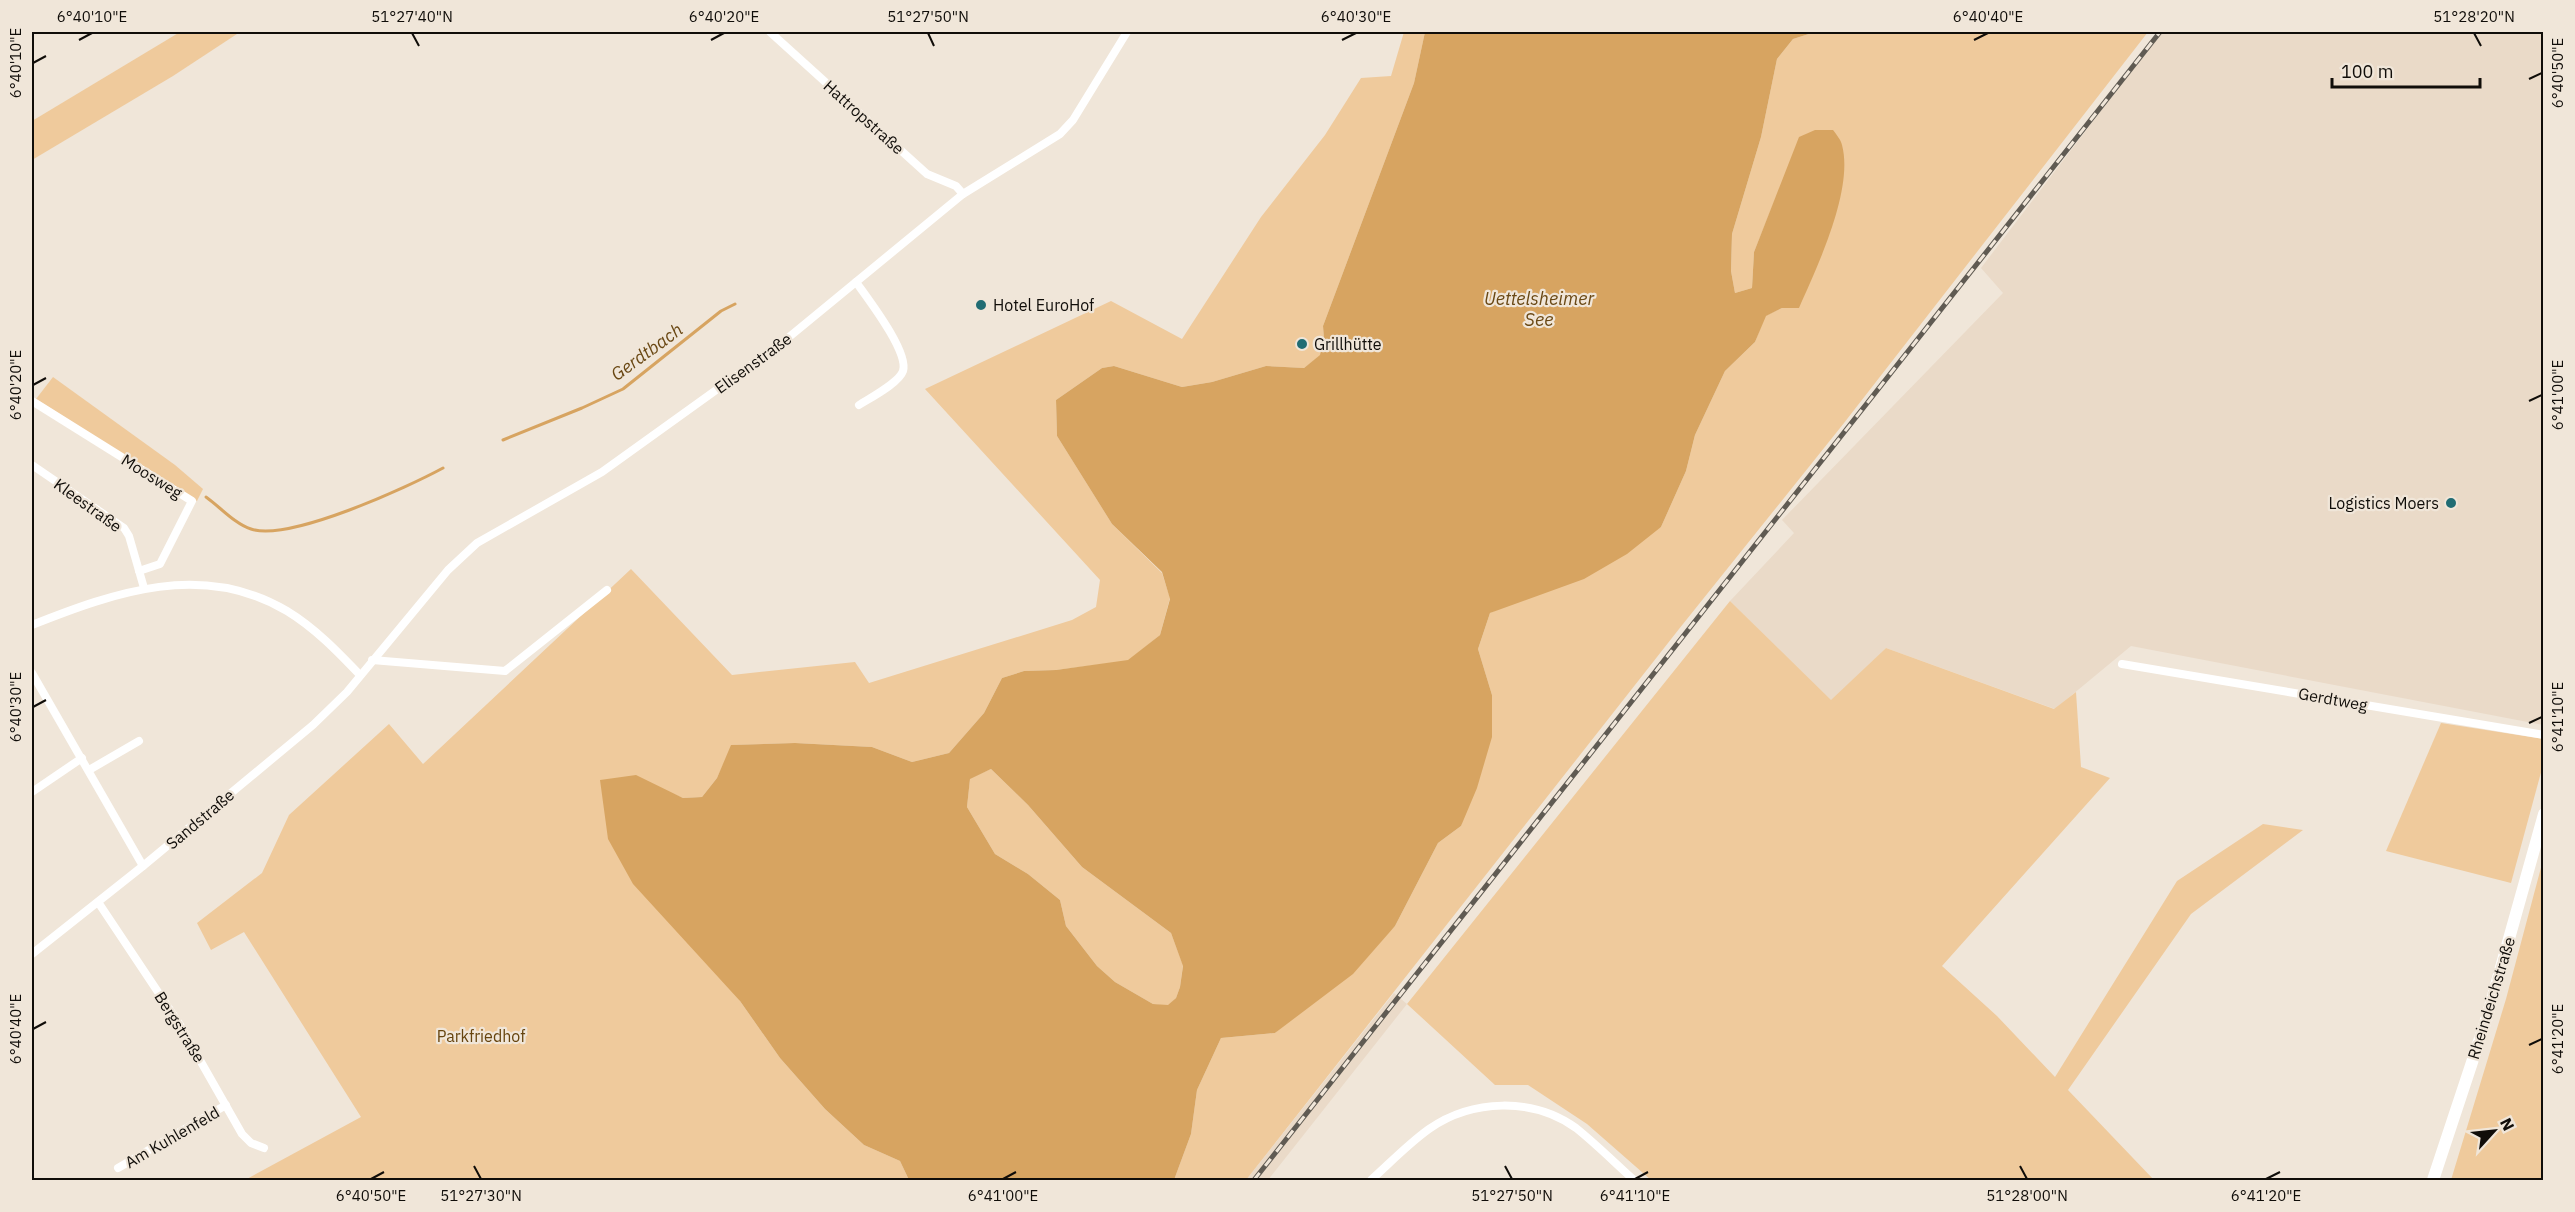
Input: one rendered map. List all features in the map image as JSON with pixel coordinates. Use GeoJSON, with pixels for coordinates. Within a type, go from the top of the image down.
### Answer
{"type":"FeatureCollection","features":[{"type":"Feature","properties":{"kind":"main road","name":"Rheindeichstraße"},"geometry":{"type":"LineString","coordinates":[[2433,1180],[2487,1017],[2544,814]]}},
{"type":"Feature","properties":{"kind":"street","name":"Hattropstraße"},"geometry":{"type":"LineString","coordinates":[[770,32],[927,174],[956,186],[963,194]]}},
{"type":"Feature","properties":{"kind":"street","name":"Elisenstraße"},"geometry":{"type":"LineString","coordinates":[[360,675],[448,570],[477,543],[602,472],[783,342],[963,194],[1054,139],[1067,127],[1126,32]]}},
{"type":"Feature","properties":{"kind":"street"},"geometry":{"type":"LineString","coordinates":[[856,282],[898,347],[903,364],[903,372],[898,379],[859,405]]}},
{"type":"Feature","properties":{"kind":"street","name":"Moosweg"},"geometry":{"type":"LineString","coordinates":[[32,401],[192,501],[160,564],[139,571]]}},
{"type":"Feature","properties":{"kind":"street","name":"Kleestraße"},"geometry":{"type":"LineString","coordinates":[[32,465],[124,528],[129,536],[144,588]]}},
{"type":"Feature","properties":{"kind":"street"},"geometry":{"type":"LineString","coordinates":[[32,625],[75,608],[144,588],[177,584],[206,586],[259,597],[290,613],[360,675]]}},
{"type":"Feature","properties":{"kind":"street"},"geometry":{"type":"LineString","coordinates":[[372,660],[505,671],[608,590]]}},
{"type":"Feature","properties":{"kind":"street","name":"Gerdtweg"},"geometry":{"type":"LineString","coordinates":[[2122,664],[2544,735]]}},
{"type":"Feature","properties":{"kind":"street"},"geometry":{"type":"LineString","coordinates":[[32,673],[143,866]]}},
{"type":"Feature","properties":{"kind":"street","name":"Sandstraße"},"geometry":{"type":"LineString","coordinates":[[32,954],[99,902],[313,725],[360,675]]}},
{"type":"Feature","properties":{"kind":"street"},"geometry":{"type":"LineString","coordinates":[[89,770],[139,741]]}},
{"type":"Feature","properties":{"kind":"street"},"geometry":{"type":"LineString","coordinates":[[32,792],[82,758]]}},
{"type":"Feature","properties":{"kind":"street","name":"Bergstraße"},"geometry":{"type":"LineString","coordinates":[[99,902],[180,1025],[243,1134],[251,1143],[264,1148]]}},
{"type":"Feature","properties":{"kind":"street","name":"Am Kuhlenfeld"},"geometry":{"type":"LineString","coordinates":[[118,1168],[226,1106]]}},
{"type":"Feature","properties":{"kind":"street"},"geometry":{"type":"LineString","coordinates":[[1377,1179],[1409,1145],[1452,1116],[1482,1107],[1514,1106],[1548,1113],[1567,1123],[1634,1180]]}},
{"type":"Feature","properties":{"kind":"shaded area"},"geometry":{"type":"Polygon","coordinates":[[[2161,32],[2543,32],[2543,725],[2131,646],[2055,709],[1886,648],[1831,701],[1730,601],[1794,533],[1782,520],[2003,293],[1981,268],[2161,32]]]}},
{"type":"Feature","properties":{"kind":"shaded area"},"geometry":{"type":"Polygon","coordinates":[[[1394,993],[1407,1004],[1268,1180],[1246,1180],[1394,993]]]}},
{"type":"Feature","properties":{"kind":"green space"},"geometry":{"type":"Polygon","coordinates":[[[180,32],[240,32],[173,76],[32,160],[32,121],[180,32]]]}},
{"type":"Feature","properties":{"kind":"green space","name":"Parkfriedhof"},"geometry":{"type":"Polygon","coordinates":[[[1404,32],[1425,32],[1414,83],[1323,326],[1324,339],[1321,355],[1304,368],[1266,366],[1212,382],[1182,387],[1114,366],[1102,368],[1056,400],[1057,436],[1112,524],[1162,573],[1170,598],[1160,635],[1128,661],[1056,670],[1024,671],[1002,678],[984,713],[949,753],[912,762],[872,747],[795,743],[732,745],[717,778],[702,797],[683,798],[664,790],[740,1001],[780,1058],[825,1109],[864,1145],[900,1161],[909,1180],[245,1180],[361,1117],[244,932],[211,950],[197,923],[262,873],[289,815],[389,724],[423,764],[631,569],[732,675],[855,662],[869,683],[1072,620],[1096,607],[1100,580],[925,389],[1111,301],[1182,339],[1261,217],[1325,135],[1361,78],[1391,76],[1404,32]]]}},
{"type":"Feature","properties":{"kind":"green space"},"geometry":{"type":"Polygon","coordinates":[[[1815,32],[2148,32],[1844,423],[1246,1180],[1174,1180],[1191,1134],[1197,1090],[1221,1038],[1275,1033],[1395,926],[1438,843],[1461,826],[1492,695],[1478,649],[1490,613],[1661,527],[1686,471],[1695,435],[1725,371],[1755,342],[1765,316],[1782,308],[1776,197],[1754,252],[1752,288],[1735,293],[1731,271],[1732,234],[1761,137],[1777,59],[1793,39],[1815,32]]]}},
{"type":"Feature","properties":{"kind":"green space"},"geometry":{"type":"Polygon","coordinates":[[[53,377],[175,465],[203,489],[197,501],[36,399],[53,377]]]}},
{"type":"Feature","properties":{"kind":"green space"},"geometry":{"type":"Polygon","coordinates":[[[1730,601],[1831,700],[1886,648],[2054,709],[2076,692],[2081,767],[2110,778],[1942,966],[1997,1016],[2055,1077],[2177,881],[2263,824],[2303,830],[2191,914],[2068,1090],[2154,1180],[1651,1180],[1587,1124],[1528,1085],[1495,1085],[1407,1004],[1730,601]]]}},
{"type":"Feature","properties":{"kind":"green space"},"geometry":{"type":"Polygon","coordinates":[[[2441,723],[2543,739],[2543,765],[2511,883],[2386,851],[2441,723]]]}},
{"type":"Feature","properties":{"kind":"green space"},"geometry":{"type":"Polygon","coordinates":[[[991,769],[1028,805],[1082,867],[1171,933],[1183,965],[1176,998],[1168,1006],[1153,1004],[1115,982],[1097,966],[1066,926],[1060,900],[1028,874],[995,854],[967,807],[970,778],[991,769]]]}},
{"type":"Feature","properties":{"kind":"green space"},"geometry":{"type":"Polygon","coordinates":[[[2543,860],[2543,1180],[2451,1180],[2506,999],[2543,860]]]}},
{"type":"Feature","properties":{"kind":"water","name":"Uettelsheimer See"},"geometry":{"type":"Polygon","coordinates":[[[1425,32],[1815,32],[1793,39],[1777,59],[1761,137],[1732,234],[1731,271],[1735,293],[1752,288],[1754,252],[1799,137],[1815,130],[1833,130],[1842,145],[1843,184],[1832,228],[1799,308],[1782,308],[1766,316],[1755,342],[1725,371],[1695,435],[1686,471],[1661,527],[1627,554],[1584,579],[1490,613],[1478,649],[1492,695],[1492,737],[1477,788],[1461,826],[1438,843],[1395,926],[1353,974],[1275,1033],[1221,1038],[1197,1090],[1191,1134],[1174,1180],[909,1180],[900,1161],[864,1145],[825,1109],[780,1058],[740,1001],[633,884],[608,839],[600,780],[636,775],[683,798],[702,797],[717,778],[731,745],[795,743],[872,747],[912,762],[949,753],[984,713],[1002,678],[1024,671],[1056,670],[1128,660],[1160,635],[1170,599],[1162,572],[1112,524],[1057,436],[1056,400],[1102,368],[1114,366],[1182,387],[1212,382],[1266,366],[1304,368],[1320,355],[1324,339],[1323,326],[1414,83],[1425,32]],[[991,769],[970,779],[967,807],[995,854],[1028,874],[1060,900],[1066,926],[1097,966],[1115,982],[1153,1004],[1168,1005],[1176,998],[1183,966],[1171,933],[1082,867],[1028,805],[991,769]]]}},
{"type":"Feature","properties":{"kind":"waterway","name":"Gerdtbach"},"geometry":{"type":"LineString","coordinates":[[503,440],[623,389],[721,311],[735,304]]}},
{"type":"Feature","properties":{"kind":"waterway","name":"Gerdtbach"},"geometry":{"type":"LineString","coordinates":[[206,497],[245,527],[269,531],[292,528],[348,511],[443,468]]}},
{"type":"Feature","properties":{"kind":"railway"},"geometry":{"type":"LineString","coordinates":[[1254,1180],[2160,32]]}},
{"type":"Feature","properties":{"kind":"place","name":"Hotel EuroHof"},"geometry":{"type":"Point","coordinates":[981,305]}},
{"type":"Feature","properties":{"kind":"place","name":"Grillhütte"},"geometry":{"type":"Point","coordinates":[1302,344]}},
{"type":"Feature","properties":{"kind":"place","name":"Logistics Moers"},"geometry":{"type":"Point","coordinates":[2451,503]}}]}
